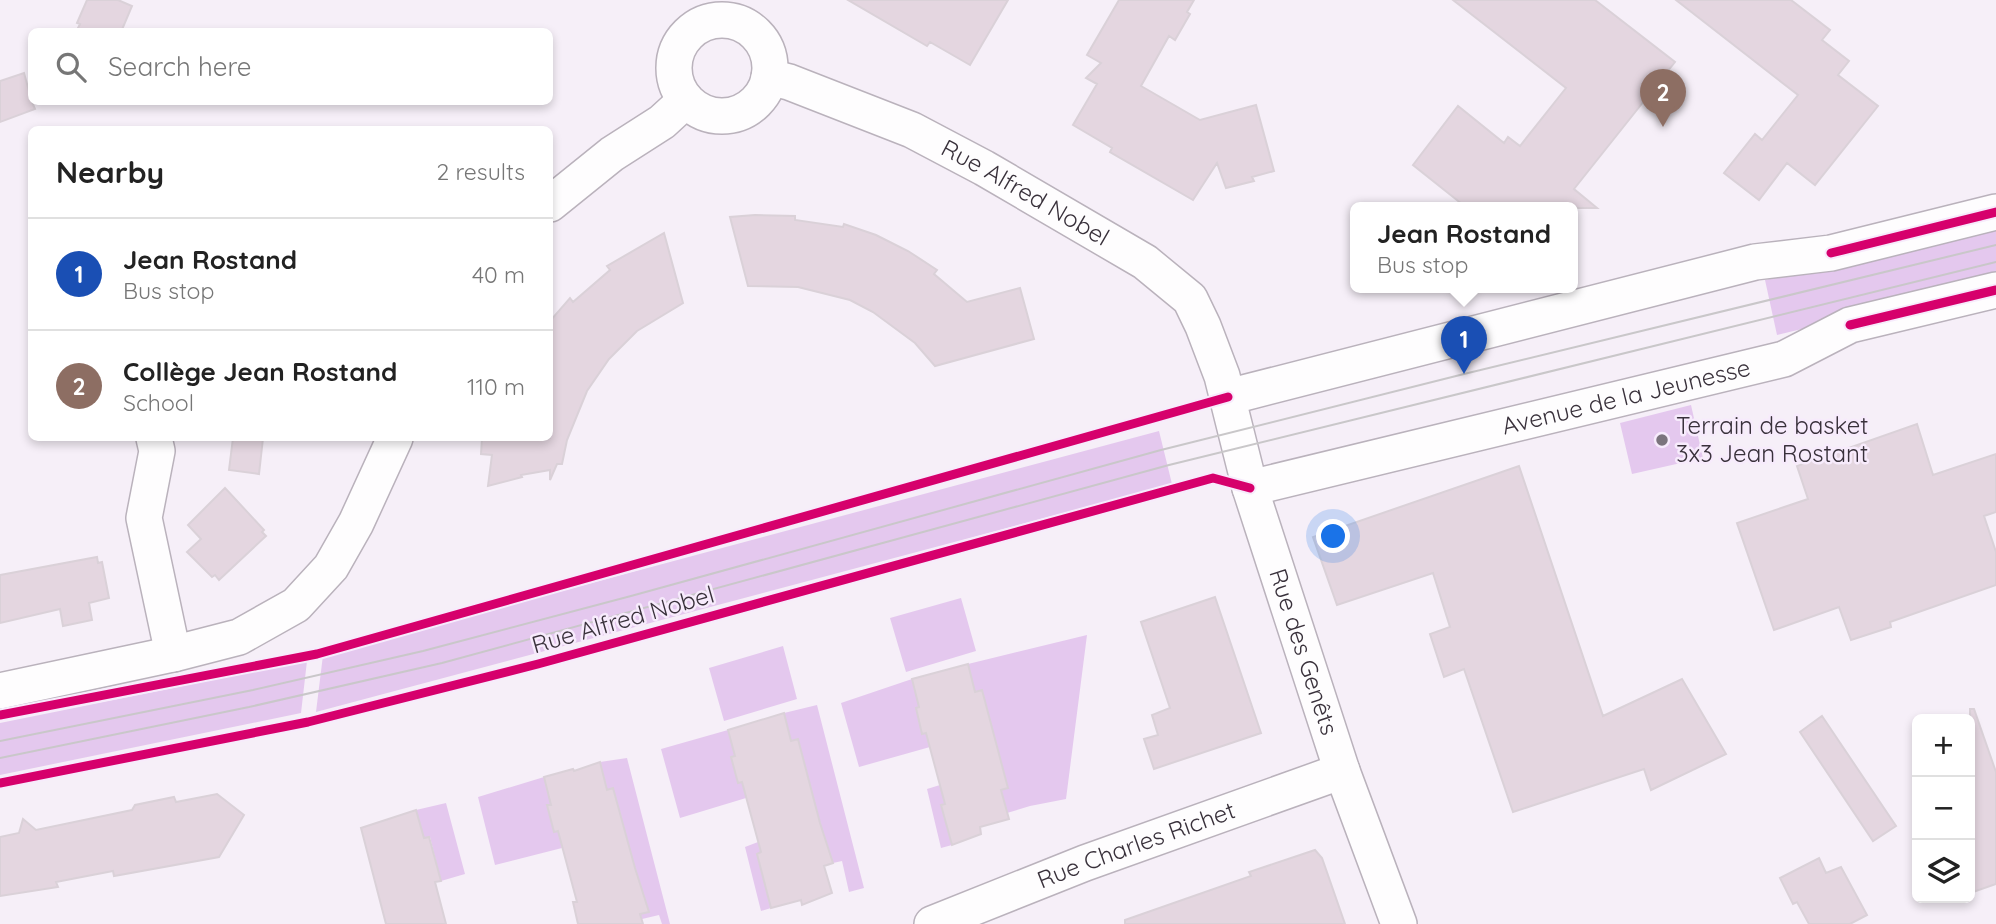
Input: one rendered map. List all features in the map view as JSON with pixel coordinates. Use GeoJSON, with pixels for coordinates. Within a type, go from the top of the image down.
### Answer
{"type":"FeatureCollection","features":[{"type":"Feature","properties":{"kind":"street"},"geometry":{"type":"LineString","coordinates":[[740,11],[748,28],[762,43],[769,63],[768,77],[764,91],[754,103],[727,115],[712,115],[698,110],[686,100],[677,87],[675,56],[681,42],[691,30],[705,22],[740,11]]}},
{"type":"Feature","properties":{"kind":"street","name":"Rue Alfred Nobel"},"geometry":{"type":"LineString","coordinates":[[768,77],[798,85],[912,130],[984,168],[1145,262],[1190,299],[1203,326],[1225,387]]}},
{"type":"Feature","properties":{"kind":"street"},"geometry":{"type":"LineString","coordinates":[[553,202],[612,154],[662,122],[686,100]]}},
{"type":"Feature","properties":{"kind":"street"},"geometry":{"type":"LineString","coordinates":[[1225,387],[1755,262],[1831,253],[1996,212]]}},
{"type":"Feature","properties":{"kind":"street","name":"Avenue de la Jeunesse"},"geometry":{"type":"LineString","coordinates":[[1250,488],[1784,359],[1850,325],[1996,290]]}},
{"type":"Feature","properties":{"kind":"street","name":"Rue des Genêts"},"geometry":{"type":"LineString","coordinates":[[1225,387],[1250,488],[1342,771],[1399,924]]}},
{"type":"Feature","properties":{"kind":"street"},"geometry":{"type":"LineString","coordinates":[[155,441],[157,451],[144,518],[173,654]]}},
{"type":"Feature","properties":{"kind":"street"},"geometry":{"type":"LineString","coordinates":[[0,691],[239,637],[296,605],[331,567],[356,523],[395,441]]}},
{"type":"Feature","properties":{"kind":"street","name":"Rue Charles Richet"},"geometry":{"type":"LineString","coordinates":[[932,924],[1085,863],[1342,771]]}},
{"type":"Feature","properties":{"kind":"shaded area"},"geometry":{"type":"Polygon","coordinates":[[[1996,224],[1996,282],[1777,335],[1765,280],[1996,224]]]}},
{"type":"Feature","properties":{"kind":"shaded area","name":"Terrain de basket 3x3 Jean Rostant"},"geometry":{"type":"Polygon","coordinates":[[[1691,405],[1703,458],[1632,474],[1620,423],[1691,405]]]}},
{"type":"Feature","properties":{"kind":"shaded area"},"geometry":{"type":"Polygon","coordinates":[[[1159,431],[1172,484],[316,712],[323,655],[1159,431]]]}},
{"type":"Feature","properties":{"kind":"shaded area"},"geometry":{"type":"Polygon","coordinates":[[[961,598],[976,651],[906,672],[890,618],[961,598]]]}},
{"type":"Feature","properties":{"kind":"shaded area"},"geometry":{"type":"Polygon","coordinates":[[[1087,635],[1066,799],[1007,813],[1001,790],[1008,787],[982,691],[975,692],[968,664],[1087,635]]]}},
{"type":"Feature","properties":{"kind":"shaded area"},"geometry":{"type":"Polygon","coordinates":[[[783,646],[797,699],[724,721],[709,668],[783,646]]]}},
{"type":"Feature","properties":{"kind":"shaded area"},"geometry":{"type":"Polygon","coordinates":[[[307,661],[301,713],[0,775],[0,723],[307,661]]]}},
{"type":"Feature","properties":{"kind":"shaded area"},"geometry":{"type":"Polygon","coordinates":[[[912,679],[922,733],[926,733],[930,747],[859,767],[841,703],[912,679]]]}},
{"type":"Feature","properties":{"kind":"shaded area"},"geometry":{"type":"Polygon","coordinates":[[[817,705],[864,888],[849,892],[842,861],[833,863],[798,739],[791,741],[784,713],[817,705]]]}},
{"type":"Feature","properties":{"kind":"shaded area"},"geometry":{"type":"Polygon","coordinates":[[[728,730],[735,756],[731,757],[746,798],[680,818],[661,749],[728,730]]]}},
{"type":"Feature","properties":{"kind":"shaded area"},"geometry":{"type":"Polygon","coordinates":[[[627,758],[670,924],[662,924],[659,915],[642,919],[640,914],[649,911],[613,788],[607,790],[600,762],[627,758]]]}},
{"type":"Feature","properties":{"kind":"shaded area"},"geometry":{"type":"Polygon","coordinates":[[[544,777],[551,805],[547,806],[554,831],[558,830],[562,848],[495,865],[478,797],[544,777]]]}},
{"type":"Feature","properties":{"kind":"shaded area"},"geometry":{"type":"Polygon","coordinates":[[[940,785],[945,804],[941,805],[952,845],[941,848],[927,789],[940,785]]]}},
{"type":"Feature","properties":{"kind":"shaded area"},"geometry":{"type":"Polygon","coordinates":[[[446,803],[465,874],[441,881],[430,837],[424,838],[416,810],[446,803]]]}},
{"type":"Feature","properties":{"kind":"shaded area"},"geometry":{"type":"Polygon","coordinates":[[[758,842],[761,852],[757,854],[771,908],[761,911],[745,847],[758,842]]]}},
{"type":"Feature","properties":{"kind":"building"},"geometry":{"type":"Polygon","coordinates":[[[87,0],[118,0],[132,6],[123,28],[78,28],[80,24],[77,23],[87,0]]]}},
{"type":"Feature","properties":{"kind":"building"},"geometry":{"type":"Polygon","coordinates":[[[848,0],[1008,0],[970,65],[930,42],[927,46],[848,0]]]}},
{"type":"Feature","properties":{"kind":"building"},"geometry":{"type":"Polygon","coordinates":[[[1119,0],[1194,0],[1187,12],[1190,14],[1175,40],[1169,36],[1141,86],[1200,120],[1256,105],[1274,171],[1252,177],[1254,181],[1226,188],[1217,163],[1193,200],[1110,152],[1112,148],[1073,125],[1097,84],[1086,78],[1101,63],[1087,55],[1119,0]]]}},
{"type":"Feature","properties":{"kind":"building"},"geometry":{"type":"Polygon","coordinates":[[[1453,0],[1595,0],[1675,62],[1574,189],[1597,208],[1578,208],[1578,202],[1459,202],[1413,165],[1458,106],[1504,143],[1508,137],[1520,146],[1566,88],[1453,0]]]}},
{"type":"Feature","properties":{"kind":"building"},"geometry":{"type":"Polygon","coordinates":[[[1676,0],[1791,0],[1830,30],[1822,40],[1849,61],[1838,75],[1878,106],[1815,185],[1787,163],[1759,200],[1724,173],[1755,134],[1762,140],[1798,95],[1676,0]]]}},
{"type":"Feature","properties":{"kind":"building"},"geometry":{"type":"Polygon","coordinates":[[[24,73],[28,88],[28,105],[33,105],[35,109],[0,122],[0,81],[24,73]]]}},
{"type":"Feature","properties":{"kind":"building"},"geometry":{"type":"Polygon","coordinates":[[[795,216],[795,220],[843,227],[844,224],[876,235],[937,270],[934,274],[967,302],[1020,288],[1034,339],[935,366],[915,343],[873,312],[850,300],[798,287],[748,286],[730,217],[795,216]]]}},
{"type":"Feature","properties":{"kind":"building"},"geometry":{"type":"Polygon","coordinates":[[[664,233],[683,303],[637,331],[609,359],[587,391],[567,440],[562,464],[557,464],[550,480],[550,470],[521,475],[522,477],[488,486],[492,455],[481,454],[482,441],[553,441],[553,318],[570,298],[573,302],[610,270],[607,266],[664,233]]]}},
{"type":"Feature","properties":{"kind":"building"},"geometry":{"type":"Polygon","coordinates":[[[1917,424],[1933,475],[1996,454],[1996,512],[1984,516],[1996,552],[1996,585],[1890,622],[1891,627],[1851,640],[1839,607],[1774,630],[1737,523],[1808,499],[1797,466],[1917,424]]]}},
{"type":"Feature","properties":{"kind":"building"},"geometry":{"type":"Polygon","coordinates":[[[233,441],[263,441],[259,474],[229,470],[233,441]]]}},
{"type":"Feature","properties":{"kind":"building"},"geometry":{"type":"Polygon","coordinates":[[[1519,466],[1603,716],[1682,679],[1726,754],[1651,790],[1644,769],[1513,812],[1464,669],[1444,677],[1430,634],[1450,627],[1433,573],[1337,605],[1313,537],[1519,466]]]}},
{"type":"Feature","properties":{"kind":"building"},"geometry":{"type":"Polygon","coordinates":[[[225,488],[264,530],[262,532],[266,536],[219,580],[215,575],[212,577],[187,552],[201,539],[188,525],[225,488]]]}},
{"type":"Feature","properties":{"kind":"building"},"geometry":{"type":"Polygon","coordinates":[[[97,557],[98,563],[102,562],[109,598],[89,603],[92,620],[63,626],[60,609],[0,623],[0,575],[97,557]]]}},
{"type":"Feature","properties":{"kind":"building"},"geometry":{"type":"Polygon","coordinates":[[[1215,597],[1261,733],[1154,769],[1144,739],[1158,735],[1152,715],[1170,708],[1141,622],[1215,597]]]}},
{"type":"Feature","properties":{"kind":"building"},"geometry":{"type":"Polygon","coordinates":[[[968,664],[975,692],[982,690],[1008,788],[1001,790],[1009,819],[980,827],[981,834],[952,845],[941,805],[945,804],[926,733],[922,734],[912,679],[968,664]]]}},
{"type":"Feature","properties":{"kind":"building"},"geometry":{"type":"Polygon","coordinates":[[[1970,709],[1974,709],[1996,772],[1996,884],[1975,891],[1975,714],[1970,714],[1970,709]]]}},
{"type":"Feature","properties":{"kind":"building"},"geometry":{"type":"Polygon","coordinates":[[[784,713],[791,741],[798,739],[833,863],[824,866],[832,893],[802,905],[801,900],[771,908],[757,854],[761,852],[742,782],[738,783],[728,730],[784,713]]]}},
{"type":"Feature","properties":{"kind":"building"},"geometry":{"type":"Polygon","coordinates":[[[1822,716],[1896,826],[1873,841],[1800,732],[1822,716]]]}},
{"type":"Feature","properties":{"kind":"building"},"geometry":{"type":"Polygon","coordinates":[[[600,762],[607,790],[613,788],[649,912],[640,914],[643,924],[578,924],[573,902],[577,902],[558,831],[554,832],[544,777],[600,762]]]}},
{"type":"Feature","properties":{"kind":"building"},"geometry":{"type":"Polygon","coordinates":[[[217,794],[244,815],[219,857],[114,876],[113,871],[56,882],[58,887],[0,896],[0,837],[19,833],[23,819],[36,830],[132,810],[135,805],[174,797],[176,802],[217,794]]]}},
{"type":"Feature","properties":{"kind":"building"},"geometry":{"type":"Polygon","coordinates":[[[416,810],[424,838],[429,837],[441,881],[435,882],[446,924],[386,924],[361,828],[416,810]]]}},
{"type":"Feature","properties":{"kind":"building"},"geometry":{"type":"Polygon","coordinates":[[[1315,850],[1322,858],[1345,924],[1125,924],[1125,920],[1251,876],[1249,872],[1315,850]]]}},
{"type":"Feature","properties":{"kind":"building"},"geometry":{"type":"Polygon","coordinates":[[[1819,858],[1826,873],[1841,867],[1867,915],[1850,924],[1809,924],[1797,902],[1793,904],[1780,878],[1819,858]]]}},
{"type":"Feature","properties":{"kind":"tram line"},"geometry":{"type":"LineString","coordinates":[[0,741],[253,690],[423,651],[1161,450],[1996,245]]}},
{"type":"Feature","properties":{"kind":"tram line"},"geometry":{"type":"LineString","coordinates":[[0,758],[249,707],[442,663],[1169,465],[1996,262]]}},
{"type":"Feature","properties":{"kind":"cycle path"},"geometry":{"type":"LineString","coordinates":[[1831,253],[1996,212]]}},
{"type":"Feature","properties":{"kind":"cycle path"},"geometry":{"type":"LineString","coordinates":[[1850,325],[1996,290]]}},
{"type":"Feature","properties":{"kind":"cycle path"},"geometry":{"type":"LineString","coordinates":[[0,715],[317,654],[1228,397]]}},
{"type":"Feature","properties":{"kind":"cycle path"},"geometry":{"type":"LineString","coordinates":[[0,783],[308,722],[538,664],[1213,478],[1250,488]]}},
{"type":"Feature","properties":{"kind":"place","name":"Collège Jean Rostand"},"geometry":{"type":"Point","coordinates":[1663,127]}},
{"type":"Feature","properties":{"kind":"place","name":"Jean Rostand"},"geometry":{"type":"Point","coordinates":[1464,374]}},
{"type":"Feature","properties":{"kind":"place","name":"Terrain de basket 3x3 Jean Rostant"},"geometry":{"type":"Point","coordinates":[1662,440]}}]}
